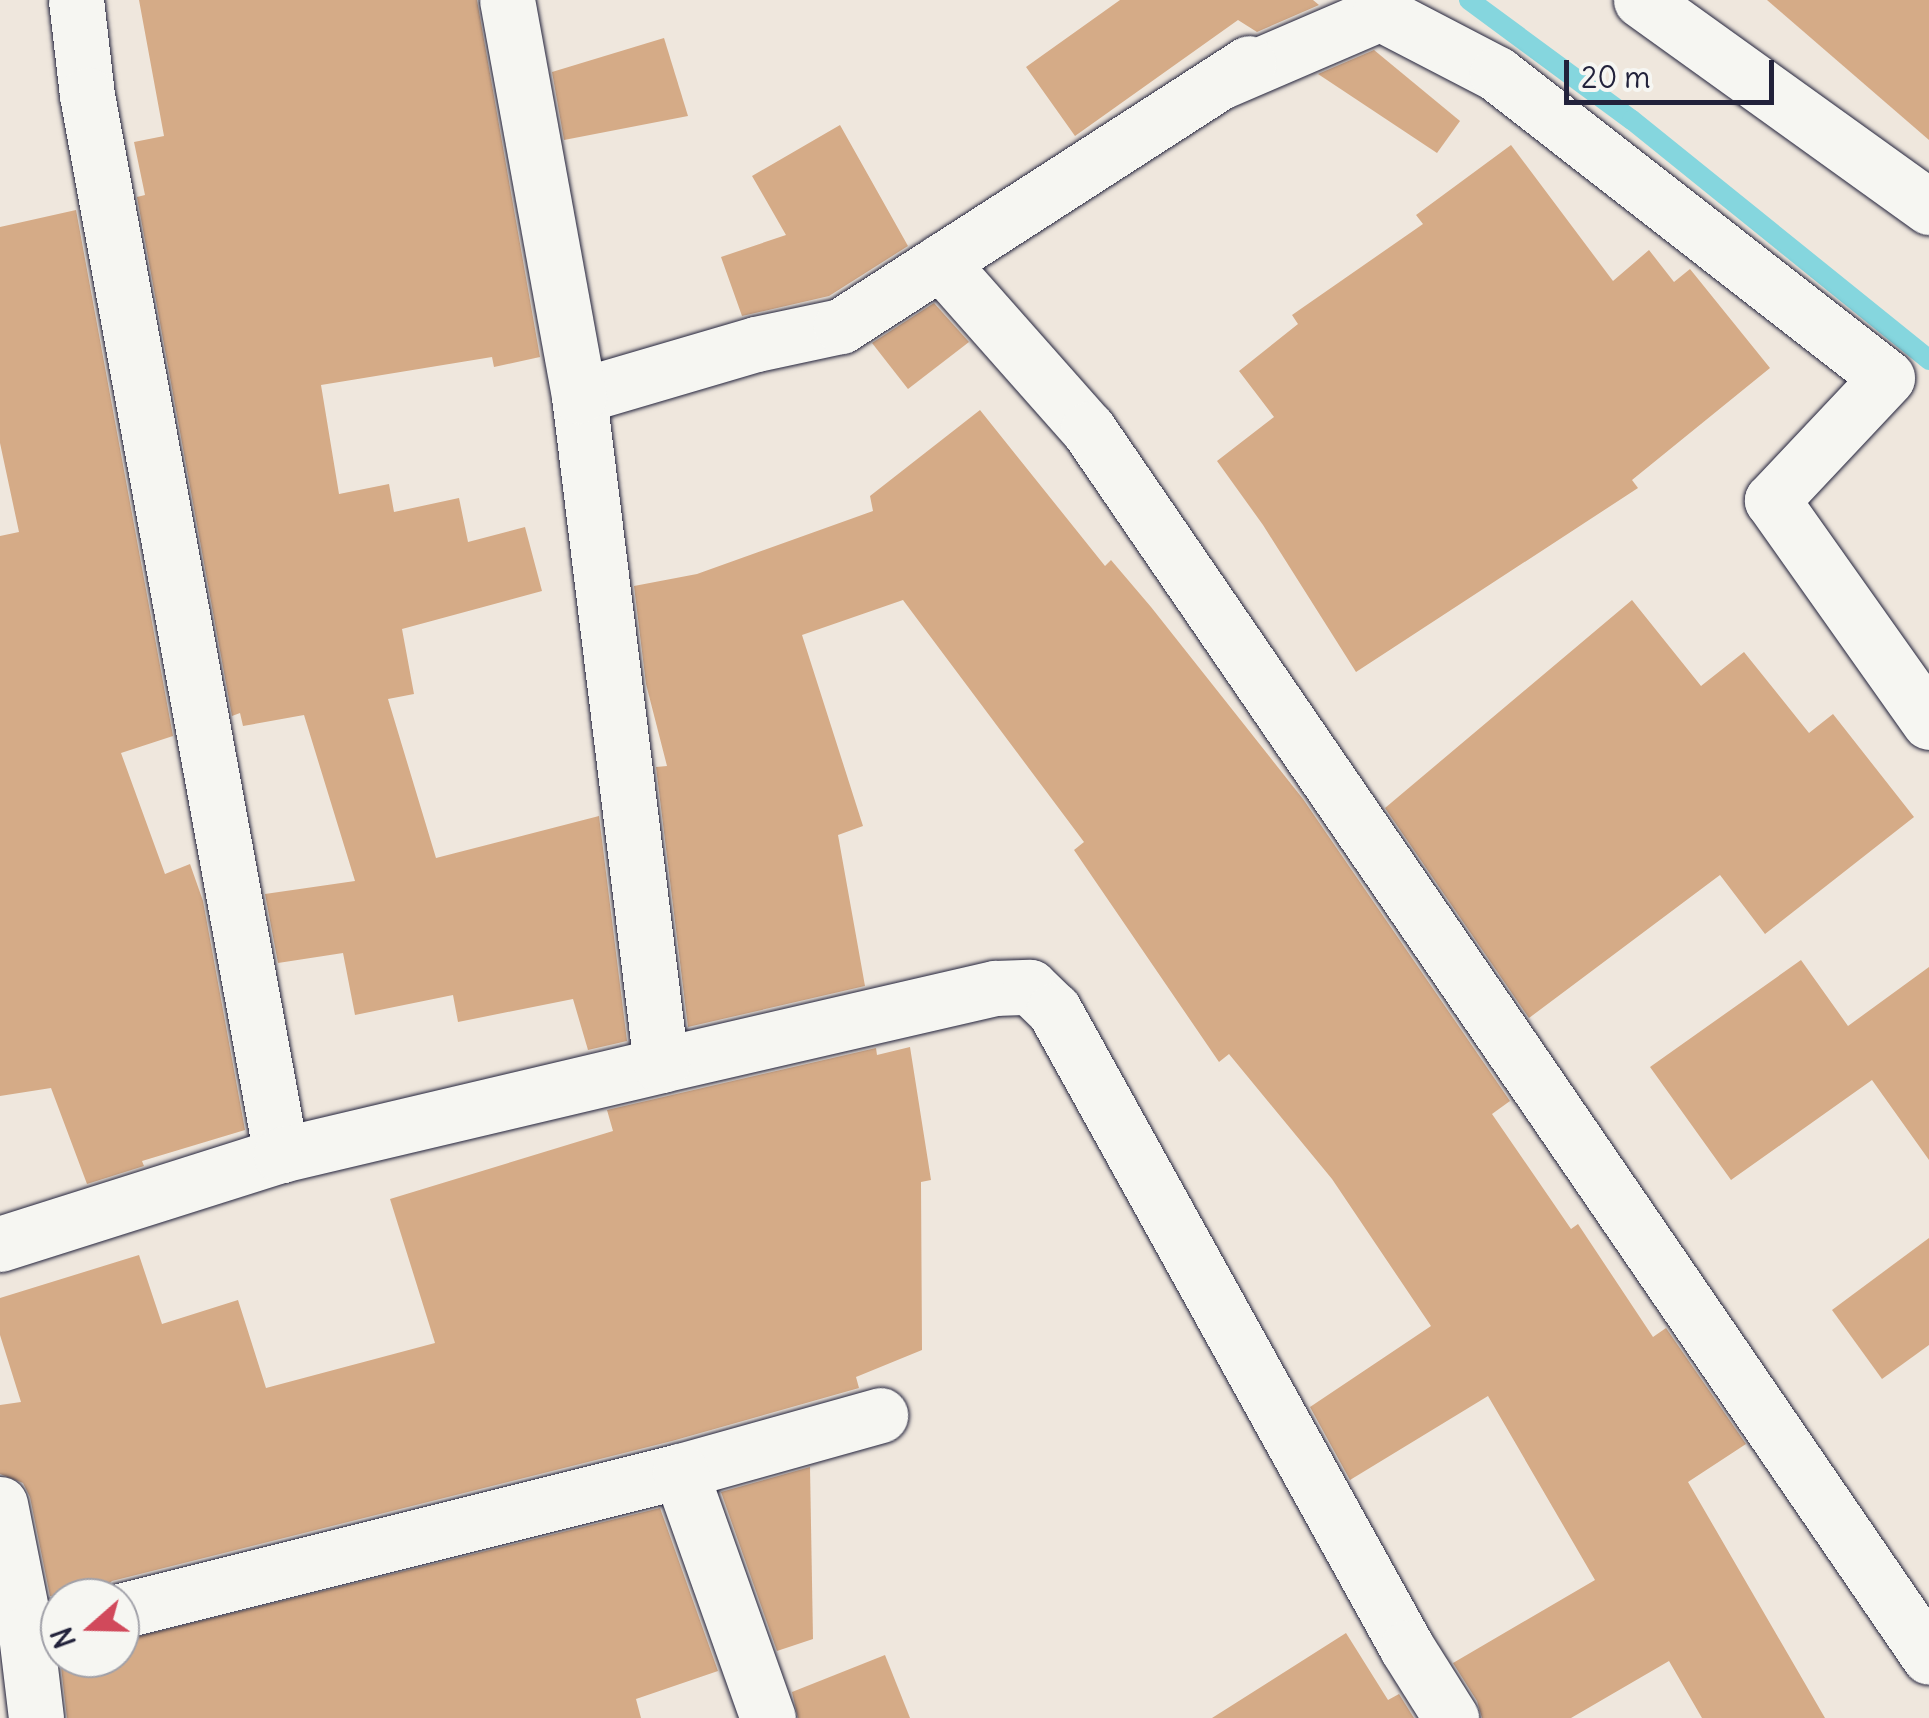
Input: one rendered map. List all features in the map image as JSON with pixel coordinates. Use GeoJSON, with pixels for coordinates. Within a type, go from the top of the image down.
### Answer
{"type":"FeatureCollection","features":[{"type":"Feature","properties":{"kind":"street"},"geometry":{"type":"LineString","coordinates":[[76,0],[90,115],[281,1155]]}},
{"type":"Feature","properties":{"kind":"street"},"geometry":{"type":"LineString","coordinates":[[507,0],[580,396],[662,1065]]}},
{"type":"Feature","properties":{"kind":"street"},"geometry":{"type":"LineString","coordinates":[[580,396],[756,344],[840,326],[1348,0]]}},
{"type":"Feature","properties":{"kind":"street"},"geometry":{"type":"LineString","coordinates":[[1641,0],[1929,207]]}},
{"type":"Feature","properties":{"kind":"street"},"geometry":{"type":"LineString","coordinates":[[1220,82],[1380,13],[1497,74],[1887,378],[1772,500],[1929,722]]}},
{"type":"Feature","properties":{"kind":"street"},"geometry":{"type":"LineString","coordinates":[[940,262],[1088,429],[1929,1656]]}},
{"type":"Feature","properties":{"kind":"street"},"geometry":{"type":"LineString","coordinates":[[0,1244],[281,1155],[996,988],[1030,987],[1054,1010],[1408,1648],[1451,1718]]}},
{"type":"Feature","properties":{"kind":"street"},"geometry":{"type":"LineString","coordinates":[[140,1605],[680,1471],[880,1415]]}},
{"type":"Feature","properties":{"kind":"street"},"geometry":{"type":"LineString","coordinates":[[680,1471],[768,1718]]}},
{"type":"Feature","properties":{"kind":"street"},"geometry":{"type":"LineString","coordinates":[[0,1504],[40,1621]]}},
{"type":"Feature","properties":{"kind":"street"},"geometry":{"type":"LineString","coordinates":[[36,1718],[40,1668]]}},
{"type":"Feature","properties":{"kind":"building"},"geometry":{"type":"Polygon","coordinates":[[[139,0],[477,0],[540,357],[494,367],[492,357],[321,385],[339,494],[389,484],[394,512],[459,498],[468,542],[525,527],[542,591],[402,629],[414,694],[388,699],[436,858],[599,816],[627,1041],[588,1050],[573,999],[458,1022],[453,995],[355,1015],[343,953],[278,963],[265,894],[355,881],[304,715],[243,726],[240,713],[232,716],[137,197],[145,195],[134,142],[164,136],[139,0]]]}},
{"type":"Feature","properties":{"kind":"building"},"geometry":{"type":"Polygon","coordinates":[[[1120,0],[1313,0],[1319,5],[1257,32],[1238,20],[1075,136],[1026,67],[1120,0]]]}},
{"type":"Feature","properties":{"kind":"building"},"geometry":{"type":"Polygon","coordinates":[[[1767,0],[1929,0],[1929,140],[1767,0]]]}},
{"type":"Feature","properties":{"kind":"building"},"geometry":{"type":"Polygon","coordinates":[[[664,38],[688,116],[564,140],[552,72],[664,38]]]}},
{"type":"Feature","properties":{"kind":"building"},"geometry":{"type":"Polygon","coordinates":[[[1374,50],[1460,121],[1437,153],[1318,74],[1374,50]]]}},
{"type":"Feature","properties":{"kind":"building"},"geometry":{"type":"Polygon","coordinates":[[[840,125],[908,246],[829,296],[742,316],[721,257],[786,235],[752,176],[840,125]]]}},
{"type":"Feature","properties":{"kind":"building"},"geometry":{"type":"Polygon","coordinates":[[[1511,145],[1613,281],[1649,250],[1674,282],[1690,269],[1770,368],[1632,480],[1638,488],[1356,672],[1263,525],[1217,461],[1274,417],[1239,371],[1298,324],[1292,315],[1423,224],[1416,215],[1511,145]]]}},
{"type":"Feature","properties":{"kind":"building"},"geometry":{"type":"Polygon","coordinates":[[[76,210],[173,736],[121,753],[165,874],[190,864],[203,901],[245,1130],[142,1161],[144,1166],[87,1184],[51,1088],[0,1096],[0,536],[19,532],[0,443],[0,227],[76,210]]]}},
{"type":"Feature","properties":{"kind":"building"},"geometry":{"type":"Polygon","coordinates":[[[934,303],[969,342],[908,389],[872,343],[934,303]]]}},
{"type":"Feature","properties":{"kind":"building"},"geometry":{"type":"Polygon","coordinates":[[[980,410],[1105,566],[1111,560],[1151,607],[1303,799],[1510,1101],[1492,1114],[1571,1229],[1578,1224],[1653,1337],[1666,1328],[1746,1444],[1688,1482],[1825,1718],[1702,1718],[1669,1661],[1571,1718],[1482,1718],[1477,1701],[1453,1663],[1595,1580],[1488,1396],[1350,1480],[1310,1407],[1431,1326],[1332,1179],[1229,1054],[1219,1062],[1074,850],[1084,842],[903,600],[802,635],[863,826],[838,835],[865,986],[688,1027],[656,767],[667,766],[646,684],[634,586],[697,574],[873,511],[870,496],[980,410]]]}},
{"type":"Feature","properties":{"kind":"building"},"geometry":{"type":"Polygon","coordinates":[[[1632,600],[1701,686],[1744,652],[1809,733],[1833,714],[1914,817],[1765,934],[1720,875],[1529,1018],[1385,808],[1632,600]]]}},
{"type":"Feature","properties":{"kind":"building"},"geometry":{"type":"Polygon","coordinates":[[[1801,960],[1848,1026],[1929,967],[1929,1160],[1872,1080],[1731,1180],[1650,1067],[1801,960]]]}},
{"type":"Feature","properties":{"kind":"building"},"geometry":{"type":"Polygon","coordinates":[[[910,1047],[931,1180],[921,1182],[922,1350],[856,1377],[859,1388],[672,1441],[124,1578],[46,1578],[30,1497],[23,1483],[0,1474],[0,1405],[21,1402],[0,1335],[0,1298],[139,1255],[162,1324],[238,1300],[266,1388],[435,1343],[390,1199],[613,1131],[607,1110],[876,1048],[877,1055],[910,1047]]]}},
{"type":"Feature","properties":{"kind":"building"},"geometry":{"type":"Polygon","coordinates":[[[1929,1238],[1929,1345],[1882,1379],[1832,1310],[1929,1238]]]}},
{"type":"Feature","properties":{"kind":"building"},"geometry":{"type":"Polygon","coordinates":[[[810,1467],[813,1639],[777,1651],[721,1492],[810,1467]]]}},
{"type":"Feature","properties":{"kind":"building"},"geometry":{"type":"Polygon","coordinates":[[[660,1508],[718,1671],[636,1699],[641,1718],[67,1718],[62,1678],[140,1678],[140,1636],[660,1508]]]}},
{"type":"Feature","properties":{"kind":"building"},"geometry":{"type":"Polygon","coordinates":[[[1346,1633],[1388,1700],[1399,1694],[1414,1718],[1212,1718],[1346,1633]]]}},
{"type":"Feature","properties":{"kind":"building"},"geometry":{"type":"Polygon","coordinates":[[[885,1655],[910,1718],[798,1718],[792,1692],[885,1655]]]}},
{"type":"Feature","properties":{"kind":"waterway"},"geometry":{"type":"LineString","coordinates":[[1469,0],[1632,120],[1929,360]]}}]}
